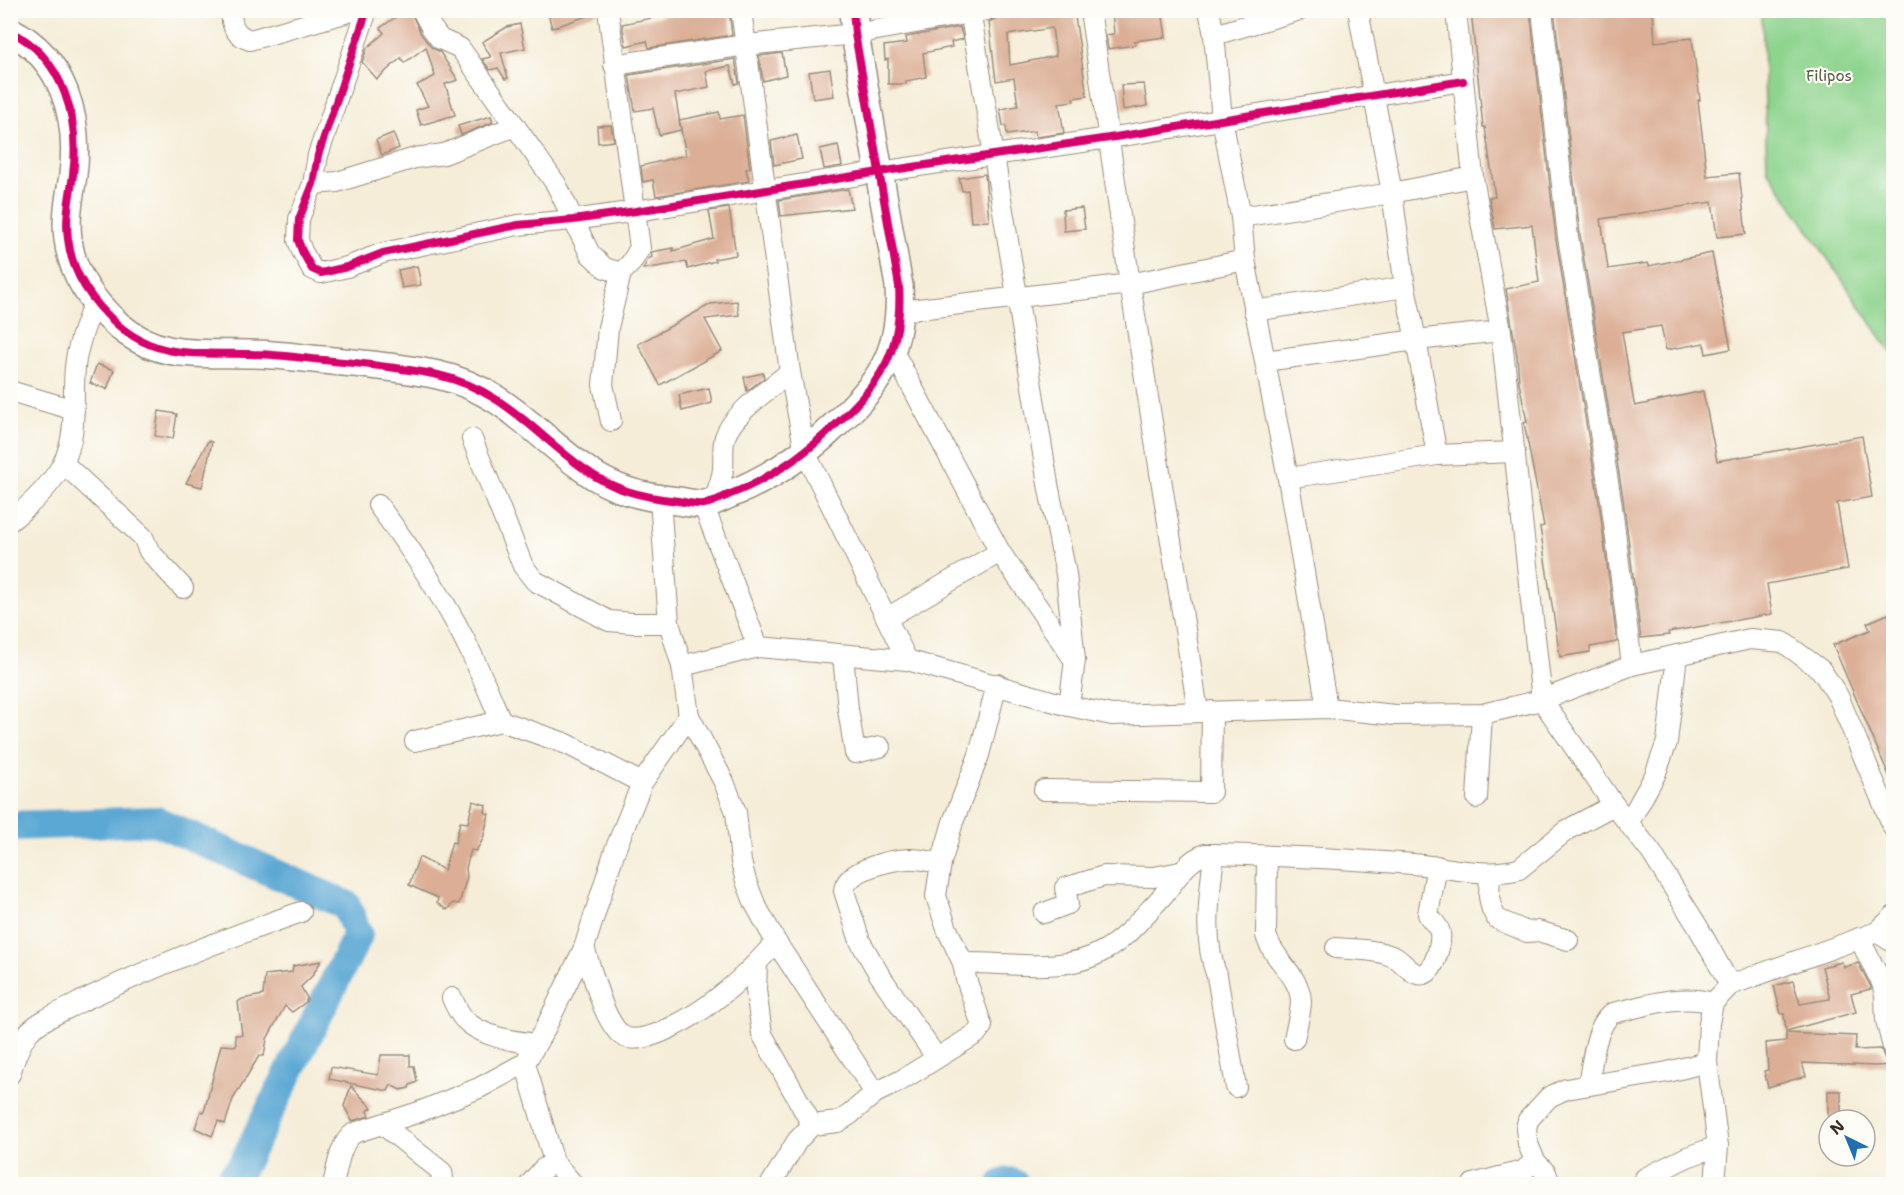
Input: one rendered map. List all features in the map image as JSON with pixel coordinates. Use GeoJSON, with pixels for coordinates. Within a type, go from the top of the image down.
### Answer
{"type":"FeatureCollection","features":[{"type":"Feature","properties":{"kind":"street"},"geometry":{"type":"LineString","coordinates":[[231,10],[233,28],[242,37],[250,40],[296,19],[356,10]]}},
{"type":"Feature","properties":{"kind":"street"},"geometry":{"type":"LineString","coordinates":[[367,10],[318,155],[313,184],[299,219],[298,240],[306,261],[321,273],[347,267],[383,254],[518,225],[636,211],[1463,81]]}},
{"type":"Feature","properties":{"kind":"street"},"geometry":{"type":"LineString","coordinates":[[422,10],[430,27],[440,39],[460,48],[556,184],[590,254],[605,268],[621,273]]}},
{"type":"Feature","properties":{"kind":"street"},"geometry":{"type":"LineString","coordinates":[[608,10],[640,248],[631,263],[621,273],[608,328],[603,385],[611,421]]}},
{"type":"Feature","properties":{"kind":"street"},"geometry":{"type":"LineString","coordinates":[[741,10],[790,372],[805,452],[907,660]]}},
{"type":"Feature","properties":{"kind":"street"},"geometry":{"type":"LineString","coordinates":[[1044,790],[1211,792],[1205,711],[1130,284],[1090,10]]}},
{"type":"Feature","properties":{"kind":"street"},"geometry":{"type":"LineString","coordinates":[[1209,10],[1214,34],[1222,119],[1241,217],[1245,260],[1288,478],[1327,708]]}},
{"type":"Feature","properties":{"kind":"street"},"geometry":{"type":"LineString","coordinates":[[1214,34],[1300,10]]}},
{"type":"Feature","properties":{"kind":"street"},"geometry":{"type":"LineString","coordinates":[[1358,10],[1392,193],[1405,287],[1437,454]]}},
{"type":"Feature","properties":{"kind":"street"},"geometry":{"type":"LineString","coordinates":[[1456,10],[1473,177],[1501,331],[1542,700],[1614,805],[1651,852],[1731,985]]}},
{"type":"Feature","properties":{"kind":"street"},"geometry":{"type":"LineString","coordinates":[[1542,10],[1568,237],[1611,500],[1632,665]]}},
{"type":"Feature","properties":{"kind":"street"},"geometry":{"type":"LineString","coordinates":[[614,65],[746,45],[854,22],[976,11],[994,154],[1016,296],[1066,574],[1075,660],[1070,706]]}},
{"type":"Feature","properties":{"kind":"street"},"geometry":{"type":"LineString","coordinates":[[10,31],[21,36],[44,58],[59,79],[68,100],[75,142],[67,214],[67,238],[79,280],[94,301],[117,325],[138,341],[161,350],[194,354],[253,354],[375,364],[464,382],[512,408],[602,481],[633,494],[660,500],[709,502],[759,482],[805,452],[853,408],[871,388],[893,351],[900,310],[899,286],[854,22]]}},
{"type":"Feature","properties":{"kind":"street"},"geometry":{"type":"LineString","coordinates":[[313,184],[336,182],[415,158],[444,154],[515,126]]}},
{"type":"Feature","properties":{"kind":"street"},"geometry":{"type":"LineString","coordinates":[[1241,217],[1392,193],[1473,177]]}},
{"type":"Feature","properties":{"kind":"street"},"geometry":{"type":"LineString","coordinates":[[900,310],[1130,284],[1245,260]]}},
{"type":"Feature","properties":{"kind":"street"},"geometry":{"type":"LineString","coordinates":[[1254,311],[1405,287]]}},
{"type":"Feature","properties":{"kind":"street"},"geometry":{"type":"LineString","coordinates":[[10,521],[40,492],[63,463],[69,449],[74,410],[75,365],[84,325],[94,301]]}},
{"type":"Feature","properties":{"kind":"street"},"geometry":{"type":"LineString","coordinates":[[1265,362],[1416,340],[1501,331]]}},
{"type":"Feature","properties":{"kind":"street"},"geometry":{"type":"LineString","coordinates":[[893,351],[1000,552],[1075,660]]}},
{"type":"Feature","properties":{"kind":"street"},"geometry":{"type":"LineString","coordinates":[[758,647],[709,502],[723,473],[725,437],[730,428],[754,402],[790,372]]}},
{"type":"Feature","properties":{"kind":"street"},"geometry":{"type":"LineString","coordinates":[[10,391],[74,410]]}},
{"type":"Feature","properties":{"kind":"street"},"geometry":{"type":"LineString","coordinates":[[472,439],[523,566],[535,581],[609,621],[669,623]]}},
{"type":"Feature","properties":{"kind":"street"},"geometry":{"type":"LineString","coordinates":[[1288,478],[1437,454],[1515,452]]}},
{"type":"Feature","properties":{"kind":"street"},"geometry":{"type":"LineString","coordinates":[[63,463],[143,537],[149,551],[183,588]]}},
{"type":"Feature","properties":{"kind":"street"},"geometry":{"type":"LineString","coordinates":[[660,500],[669,623],[682,666],[689,716],[724,782],[736,812],[741,862],[746,881],[755,904],[777,942],[875,1093]]}},
{"type":"Feature","properties":{"kind":"street"},"geometry":{"type":"LineString","coordinates":[[378,505],[417,558],[447,607],[473,657],[501,721]]}},
{"type":"Feature","properties":{"kind":"street"},"geometry":{"type":"LineString","coordinates":[[886,618],[1000,552]]}},
{"type":"Feature","properties":{"kind":"street"},"geometry":{"type":"LineString","coordinates":[[682,666],[758,647],[907,660],[1070,706],[1112,715],[1327,708],[1395,715],[1482,714],[1542,700],[1632,665],[1750,639],[1783,642],[1821,670],[1838,696],[1893,829]]}},
{"type":"Feature","properties":{"kind":"street"},"geometry":{"type":"LineString","coordinates":[[1629,822],[1655,775],[1667,742],[1677,655]]}},
{"type":"Feature","properties":{"kind":"street"},"geometry":{"type":"LineString","coordinates":[[843,656],[855,753],[880,747]]}},
{"type":"Feature","properties":{"kind":"street"},"geometry":{"type":"LineString","coordinates":[[771,1185],[797,1141],[812,1125],[838,1122],[862,1106],[875,1093],[976,1034],[982,1026],[963,963],[939,909],[936,896],[941,863],[952,822],[979,754],[997,684]]}},
{"type":"Feature","properties":{"kind":"street"},"geometry":{"type":"LineString","coordinates":[[1477,798],[1482,714]]}},
{"type":"Feature","properties":{"kind":"street"},"geometry":{"type":"LineString","coordinates":[[333,1185],[346,1138],[361,1129],[419,1112],[479,1089],[525,1063],[546,1029],[584,948],[615,850],[642,783],[689,716]]}},
{"type":"Feature","properties":{"kind":"street"},"geometry":{"type":"LineString","coordinates":[[415,741],[501,721],[567,744],[642,783]]}},
{"type":"Feature","properties":{"kind":"street"},"geometry":{"type":"LineString","coordinates":[[963,963],[999,962],[1029,966],[1082,961],[1094,957],[1115,943],[1162,897],[1180,872],[1205,854],[1437,866],[1490,873],[1519,869],[1567,830],[1614,805]]}},
{"type":"Feature","properties":{"kind":"street"},"geometry":{"type":"LineString","coordinates":[[1214,854],[1210,960],[1217,976],[1236,1087]]}},
{"type":"Feature","properties":{"kind":"street"},"geometry":{"type":"LineString","coordinates":[[1267,857],[1266,934],[1269,946],[1289,973],[1301,1002],[1294,1039]]}},
{"type":"Feature","properties":{"kind":"street"},"geometry":{"type":"LineString","coordinates":[[936,1057],[874,966],[860,941],[844,891],[845,883],[850,877],[878,864],[910,858],[941,863]]}},
{"type":"Feature","properties":{"kind":"street"},"geometry":{"type":"LineString","coordinates":[[1336,948],[1375,951],[1397,959],[1417,974],[1423,975],[1431,970],[1441,945],[1440,931],[1428,914],[1437,866]]}},
{"type":"Feature","properties":{"kind":"street"},"geometry":{"type":"LineString","coordinates":[[1044,913],[1068,904],[1065,888],[1080,882],[1104,876],[1154,877],[1180,872]]}},
{"type":"Feature","properties":{"kind":"street"},"geometry":{"type":"LineString","coordinates":[[1490,873],[1489,897],[1497,919],[1527,932],[1538,931],[1568,940]]}},
{"type":"Feature","properties":{"kind":"street"},"geometry":{"type":"LineString","coordinates":[[10,1074],[14,1058],[29,1032],[56,1014],[214,943],[302,912]]}},
{"type":"Feature","properties":{"kind":"street"},"geometry":{"type":"LineString","coordinates":[[1715,1185],[1718,1146],[1707,1062],[1709,1023],[1713,1003],[1731,985],[1868,935],[1893,916]]}},
{"type":"Feature","properties":{"kind":"street"},"geometry":{"type":"LineString","coordinates":[[1868,935],[1893,943]]}},
{"type":"Feature","properties":{"kind":"street"},"geometry":{"type":"LineString","coordinates":[[1868,935],[1886,995],[1886,1020],[1893,1051]]}},
{"type":"Feature","properties":{"kind":"street"},"geometry":{"type":"LineString","coordinates":[[584,948],[614,1026],[624,1037],[637,1040],[663,1031],[720,997],[777,942]]}},
{"type":"Feature","properties":{"kind":"street"},"geometry":{"type":"LineString","coordinates":[[757,963],[756,990],[762,1034],[812,1125]]}},
{"type":"Feature","properties":{"kind":"street"},"geometry":{"type":"LineString","coordinates":[[452,998],[465,1020],[478,1028],[500,1038],[536,1044]]}},
{"type":"Feature","properties":{"kind":"street"},"geometry":{"type":"LineString","coordinates":[[1588,1085],[1597,1040],[1607,1016],[1672,1000],[1691,998],[1713,1003]]}},
{"type":"Feature","properties":{"kind":"street"},"geometry":{"type":"LineString","coordinates":[[1528,1172],[1526,1129],[1528,1120],[1549,1096],[1566,1089],[1668,1072],[1707,1062]]}},
{"type":"Feature","properties":{"kind":"street"},"geometry":{"type":"LineString","coordinates":[[525,1063],[554,1162],[573,1185]]}},
{"type":"Feature","properties":{"kind":"street"},"geometry":{"type":"LineString","coordinates":[[382,1124],[442,1172],[443,1178],[440,1185]]}},
{"type":"Feature","properties":{"kind":"street"},"geometry":{"type":"LineString","coordinates":[[1645,1178],[1687,1157],[1718,1146]]}},
{"type":"Feature","properties":{"kind":"street"},"geometry":{"type":"LineString","coordinates":[[530,1185],[543,1169],[554,1162]]}},
{"type":"Feature","properties":{"kind":"street"},"geometry":{"type":"LineString","coordinates":[[1473,1185],[1528,1172],[1546,1173],[1551,1185]]}},
{"type":"Feature","properties":{"kind":"green space","name":"Filipos"},"geometry":{"type":"Polygon","coordinates":[[[1762,11],[1893,11],[1893,355],[1767,169],[1762,11]]]}},
{"type":"Feature","properties":{"kind":"building"},"geometry":{"type":"Polygon","coordinates":[[[406,10],[410,10],[421,34],[431,47],[440,52],[458,80],[445,84],[455,115],[421,125],[416,110],[428,106],[417,85],[435,76],[426,47],[404,63],[401,58],[377,79],[362,62],[367,48],[384,33],[380,28],[406,10]]]}},
{"type":"Feature","properties":{"kind":"building"},"geometry":{"type":"Polygon","coordinates":[[[547,10],[596,10],[596,13],[552,28],[547,10]]]}},
{"type":"Feature","properties":{"kind":"building"},"geometry":{"type":"Polygon","coordinates":[[[680,10],[729,10],[732,35],[649,48],[647,41],[626,46],[622,24],[681,12],[680,10]]]}},
{"type":"Feature","properties":{"kind":"building"},"geometry":{"type":"Polygon","coordinates":[[[1026,10],[1074,10],[1087,96],[1059,103],[1064,133],[1036,137],[1035,131],[1007,135],[1000,109],[1018,106],[1014,78],[996,81],[989,22],[995,19],[999,12],[1001,15],[1026,10]],[[1052,28],[1008,35],[1010,65],[1056,56],[1052,28]]]}},
{"type":"Feature","properties":{"kind":"building"},"geometry":{"type":"Polygon","coordinates":[[[1112,10],[1162,10],[1166,37],[1134,41],[1135,45],[1108,49],[1106,35],[1114,34],[1112,10]]]}},
{"type":"Feature","properties":{"kind":"building"},"geometry":{"type":"Polygon","coordinates":[[[1471,10],[1530,10],[1556,239],[1599,502],[1617,642],[1590,647],[1590,652],[1560,657],[1540,527],[1544,526],[1524,423],[1527,422],[1506,289],[1539,282],[1532,225],[1495,229],[1489,197],[1495,197],[1485,127],[1483,127],[1471,10]]]}},
{"type":"Feature","properties":{"kind":"building"},"geometry":{"type":"Polygon","coordinates":[[[1554,10],[1653,10],[1655,42],[1692,38],[1707,176],[1739,173],[1746,234],[1717,237],[1712,202],[1601,219],[1608,269],[1648,263],[1649,266],[1712,253],[1731,349],[1706,354],[1704,343],[1666,350],[1661,326],[1622,332],[1635,406],[1703,391],[1717,461],[1862,436],[1872,497],[1837,503],[1848,569],[1767,584],[1772,614],[1668,632],[1669,635],[1641,638],[1623,498],[1580,235],[1554,10]]]}},
{"type":"Feature","properties":{"kind":"building"},"geometry":{"type":"Polygon","coordinates":[[[520,24],[525,48],[501,53],[508,78],[505,79],[498,68],[490,70],[482,59],[491,57],[482,42],[507,27],[520,24]]]}},
{"type":"Feature","properties":{"kind":"building"},"geometry":{"type":"Polygon","coordinates":[[[960,27],[963,39],[951,42],[952,47],[923,53],[926,77],[906,81],[906,84],[888,84],[888,59],[885,60],[884,46],[907,43],[906,37],[960,27]]]}},
{"type":"Feature","properties":{"kind":"building"},"geometry":{"type":"Polygon","coordinates":[[[782,53],[786,75],[763,81],[759,56],[782,53]]]}},
{"type":"Feature","properties":{"kind":"building"},"geometry":{"type":"Polygon","coordinates":[[[735,59],[739,83],[735,84],[730,66],[706,71],[709,87],[675,94],[681,130],[659,135],[653,108],[635,111],[629,75],[735,59]]]}},
{"type":"Feature","properties":{"kind":"building"},"geometry":{"type":"Polygon","coordinates":[[[830,69],[834,96],[813,99],[809,72],[830,69]]]}},
{"type":"Feature","properties":{"kind":"building"},"geometry":{"type":"Polygon","coordinates":[[[1144,84],[1147,106],[1123,110],[1121,85],[1144,84]]]}},
{"type":"Feature","properties":{"kind":"building"},"geometry":{"type":"Polygon","coordinates":[[[719,112],[720,119],[743,115],[750,168],[746,169],[749,181],[656,196],[653,180],[643,182],[641,166],[686,155],[679,120],[719,112]]]}},
{"type":"Feature","properties":{"kind":"building"},"geometry":{"type":"Polygon","coordinates":[[[491,116],[493,122],[461,135],[458,126],[491,116]]]}},
{"type":"Feature","properties":{"kind":"building"},"geometry":{"type":"Polygon","coordinates":[[[611,125],[614,141],[598,143],[597,126],[611,125]]]}},
{"type":"Feature","properties":{"kind":"building"},"geometry":{"type":"Polygon","coordinates":[[[393,133],[399,148],[382,155],[376,140],[393,133]]]}},
{"type":"Feature","properties":{"kind":"building"},"geometry":{"type":"Polygon","coordinates":[[[797,135],[802,159],[774,165],[771,141],[797,135]]]}},
{"type":"Feature","properties":{"kind":"building"},"geometry":{"type":"Polygon","coordinates":[[[838,145],[842,166],[824,169],[820,149],[838,145]]]}},
{"type":"Feature","properties":{"kind":"building"},"geometry":{"type":"Polygon","coordinates":[[[985,174],[989,221],[971,222],[968,190],[962,191],[959,178],[985,174]]]}},
{"type":"Feature","properties":{"kind":"building"},"geometry":{"type":"Polygon","coordinates":[[[848,189],[852,208],[781,216],[779,200],[848,189]]]}},
{"type":"Feature","properties":{"kind":"building"},"geometry":{"type":"Polygon","coordinates":[[[729,208],[736,255],[714,259],[715,261],[688,269],[686,262],[643,269],[648,259],[652,257],[651,252],[673,248],[673,251],[714,239],[709,211],[729,208]]]}},
{"type":"Feature","properties":{"kind":"building"},"geometry":{"type":"Polygon","coordinates":[[[1082,208],[1085,229],[1064,231],[1063,210],[1082,208]]]}},
{"type":"Feature","properties":{"kind":"building"},"geometry":{"type":"Polygon","coordinates":[[[417,266],[421,285],[402,288],[398,270],[417,266]]]}},
{"type":"Feature","properties":{"kind":"building"},"geometry":{"type":"Polygon","coordinates":[[[737,301],[739,315],[705,319],[722,351],[660,385],[638,344],[711,304],[737,301]]]}},
{"type":"Feature","properties":{"kind":"building"},"geometry":{"type":"Polygon","coordinates":[[[97,364],[114,370],[107,389],[90,383],[97,364]]]}},
{"type":"Feature","properties":{"kind":"building"},"geometry":{"type":"Polygon","coordinates":[[[763,373],[764,378],[747,391],[744,377],[763,373]]]}},
{"type":"Feature","properties":{"kind":"building"},"geometry":{"type":"Polygon","coordinates":[[[709,388],[712,403],[682,411],[679,395],[709,388]]]}},
{"type":"Feature","properties":{"kind":"building"},"geometry":{"type":"Polygon","coordinates":[[[159,411],[177,414],[173,439],[155,436],[159,411]]]}},
{"type":"Feature","properties":{"kind":"building"},"geometry":{"type":"Polygon","coordinates":[[[208,441],[212,442],[202,487],[186,483],[208,441]]]}},
{"type":"Feature","properties":{"kind":"building"},"geometry":{"type":"Polygon","coordinates":[[[1888,614],[1893,627],[1893,785],[1833,645],[1870,630],[1867,623],[1888,614]]]}},
{"type":"Feature","properties":{"kind":"building"},"geometry":{"type":"Polygon","coordinates":[[[473,801],[486,805],[485,813],[489,814],[483,839],[476,851],[471,850],[466,868],[467,877],[459,904],[453,903],[447,910],[437,903],[438,898],[409,885],[419,857],[444,870],[452,842],[455,843],[460,822],[468,823],[473,801]]]}},
{"type":"Feature","properties":{"kind":"building"},"geometry":{"type":"Polygon","coordinates":[[[321,961],[312,976],[301,987],[307,998],[306,1002],[292,1012],[285,1006],[267,1039],[264,1056],[259,1056],[233,1099],[225,1124],[218,1121],[212,1136],[195,1128],[201,1111],[204,1112],[221,1045],[236,1046],[235,1035],[242,1035],[238,1002],[242,999],[263,995],[265,975],[292,972],[293,966],[321,961]]]}},
{"type":"Feature","properties":{"kind":"building"},"geometry":{"type":"Polygon","coordinates":[[[1842,962],[1844,967],[1858,963],[1871,987],[1871,989],[1851,994],[1856,1012],[1786,1031],[1784,1014],[1781,1014],[1774,986],[1793,981],[1800,1004],[1830,999],[1822,967],[1842,962]]]}},
{"type":"Feature","properties":{"kind":"building"},"geometry":{"type":"Polygon","coordinates":[[[1786,1033],[1856,1036],[1855,1050],[1881,1049],[1885,1059],[1892,1065],[1802,1063],[1806,1076],[1768,1087],[1764,1071],[1768,1070],[1766,1043],[1786,1041],[1786,1033]]]}},
{"type":"Feature","properties":{"kind":"building"},"geometry":{"type":"Polygon","coordinates":[[[381,1055],[410,1055],[410,1066],[414,1066],[417,1082],[409,1088],[400,1090],[391,1085],[388,1091],[329,1079],[331,1067],[378,1075],[381,1055]]]}},
{"type":"Feature","properties":{"kind":"building"},"geometry":{"type":"Polygon","coordinates":[[[351,1086],[372,1108],[367,1111],[369,1116],[352,1121],[344,1106],[351,1086]]]}},
{"type":"Feature","properties":{"kind":"building"},"geometry":{"type":"Polygon","coordinates":[[[1828,1091],[1841,1091],[1841,1108],[1828,1108],[1828,1091]]]}},
{"type":"Feature","properties":{"kind":"waterway"},"geometry":{"type":"LineString","coordinates":[[10,826],[156,821],[346,905],[358,935],[242,1166],[226,1184]]}},
{"type":"Feature","properties":{"kind":"waterway"},"geometry":{"type":"LineString","coordinates":[[1003,1184],[1009,1182],[1014,1184]]}},
{"type":"Feature","properties":{"kind":"cycle path"},"geometry":{"type":"LineString","coordinates":[[367,10],[318,155],[313,184],[299,219],[298,240],[302,251],[312,269],[321,273],[347,267],[383,253],[518,225],[636,211],[1463,81]]}},
{"type":"Feature","properties":{"kind":"cycle path"},"geometry":{"type":"LineString","coordinates":[[10,31],[44,57],[56,74],[70,112],[75,154],[67,231],[74,264],[85,287],[100,307],[118,325],[134,336],[150,344],[182,352],[279,355],[381,366],[438,375],[461,382],[499,401],[583,468],[605,482],[640,495],[701,504],[713,502],[756,482],[807,450],[862,398],[884,367],[892,350],[897,331],[899,286],[855,34],[853,10]]}}]}
